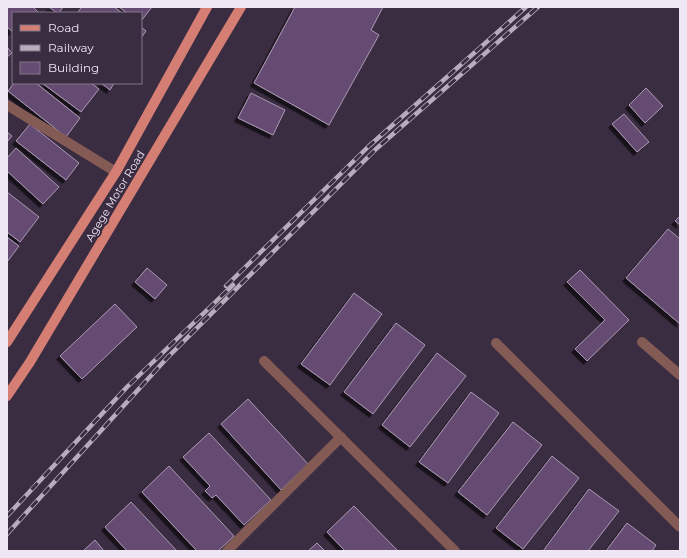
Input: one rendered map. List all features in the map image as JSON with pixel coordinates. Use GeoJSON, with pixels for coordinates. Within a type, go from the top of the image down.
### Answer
{"type":"FeatureCollection","features":[{"type":"Feature","properties":{"kind":"main road","name":"Agege Motor Road"},"geometry":{"type":"LineString","coordinates":[[7,342],[116,172],[207,7]]}},
{"type":"Feature","properties":{"kind":"main road","name":"Agege Motor Road"},"geometry":{"type":"LineString","coordinates":[[7,396],[34,355],[241,7]]}},
{"type":"Feature","properties":{"kind":"street"},"geometry":{"type":"LineString","coordinates":[[7,105],[116,172]]}},
{"type":"Feature","properties":{"kind":"street"},"geometry":{"type":"LineString","coordinates":[[642,342],[680,375]]}},
{"type":"Feature","properties":{"kind":"street"},"geometry":{"type":"LineString","coordinates":[[496,343],[680,527]]}},
{"type":"Feature","properties":{"kind":"street"},"geometry":{"type":"LineString","coordinates":[[264,361],[455,551]]}},
{"type":"Feature","properties":{"kind":"street"},"geometry":{"type":"LineString","coordinates":[[228,551],[341,437]]}},
{"type":"Feature","properties":{"kind":"building"},"geometry":{"type":"Polygon","coordinates":[[[7,7],[33,7],[38,12],[12,12],[12,31],[7,27],[7,7]]]}},
{"type":"Feature","properties":{"kind":"building"},"geometry":{"type":"Polygon","coordinates":[[[49,7],[63,7],[60,12],[56,12],[49,7]]]}},
{"type":"Feature","properties":{"kind":"building"},"geometry":{"type":"Polygon","coordinates":[[[82,7],[114,7],[121,12],[78,12],[82,7]]]}},
{"type":"Feature","properties":{"kind":"building"},"geometry":{"type":"Polygon","coordinates":[[[119,7],[152,7],[142,20],[142,12],[126,12],[119,7]]]}},
{"type":"Feature","properties":{"kind":"building"},"geometry":{"type":"Polygon","coordinates":[[[295,7],[383,7],[371,30],[379,35],[329,125],[254,83],[295,7]]]}},
{"type":"Feature","properties":{"kind":"building"},"geometry":{"type":"Polygon","coordinates":[[[142,28],[146,31],[142,37],[142,28]]]}},
{"type":"Feature","properties":{"kind":"building"},"geometry":{"type":"Polygon","coordinates":[[[7,47],[12,53],[7,57],[7,47]]]}},
{"type":"Feature","properties":{"kind":"building"},"geometry":{"type":"Polygon","coordinates":[[[13,84],[37,84],[80,118],[66,137],[8,91],[13,84]]]}},
{"type":"Feature","properties":{"kind":"building"},"geometry":{"type":"Polygon","coordinates":[[[43,84],[92,84],[99,89],[81,112],[43,84]]]}},
{"type":"Feature","properties":{"kind":"building"},"geometry":{"type":"Polygon","coordinates":[[[102,84],[113,84],[110,90],[102,84]]]}},
{"type":"Feature","properties":{"kind":"building"},"geometry":{"type":"Polygon","coordinates":[[[646,88],[663,106],[645,123],[629,105],[646,88]]]}},
{"type":"Feature","properties":{"kind":"building"},"geometry":{"type":"Polygon","coordinates":[[[251,93],[285,110],[273,135],[238,118],[251,93]]]}},
{"type":"Feature","properties":{"kind":"building"},"geometry":{"type":"Polygon","coordinates":[[[624,114],[649,142],[637,152],[612,124],[624,114]]]}},
{"type":"Feature","properties":{"kind":"building"},"geometry":{"type":"Polygon","coordinates":[[[30,124],[79,163],[66,180],[16,141],[30,124]]]}},
{"type":"Feature","properties":{"kind":"building"},"geometry":{"type":"Polygon","coordinates":[[[7,132],[12,136],[7,142],[7,132]]]}},
{"type":"Feature","properties":{"kind":"building"},"geometry":{"type":"Polygon","coordinates":[[[16,148],[59,187],[43,204],[7,171],[7,158],[16,148]]]}},
{"type":"Feature","properties":{"kind":"building"},"geometry":{"type":"Polygon","coordinates":[[[7,192],[39,217],[20,242],[7,232],[7,192]]]}},
{"type":"Feature","properties":{"kind":"building"},"geometry":{"type":"Polygon","coordinates":[[[680,216],[680,225],[675,221],[680,216]]]}},
{"type":"Feature","properties":{"kind":"building"},"geometry":{"type":"Polygon","coordinates":[[[668,229],[680,239],[680,324],[626,278],[668,229]]]}},
{"type":"Feature","properties":{"kind":"building"},"geometry":{"type":"Polygon","coordinates":[[[7,237],[19,246],[7,262],[7,237]]]}},
{"type":"Feature","properties":{"kind":"building"},"geometry":{"type":"Polygon","coordinates":[[[147,268],[167,285],[155,299],[135,282],[147,268]]]}},
{"type":"Feature","properties":{"kind":"building"},"geometry":{"type":"Polygon","coordinates":[[[580,270],[629,320],[587,361],[575,349],[605,320],[567,282],[580,270]]]}},
{"type":"Feature","properties":{"kind":"building"},"geometry":{"type":"Polygon","coordinates":[[[354,293],[382,314],[330,385],[301,364],[354,293]]]}},
{"type":"Feature","properties":{"kind":"building"},"geometry":{"type":"Polygon","coordinates":[[[115,304],[137,327],[82,379],[60,356],[115,304]]]}},
{"type":"Feature","properties":{"kind":"building"},"geometry":{"type":"Polygon","coordinates":[[[396,323],[425,345],[373,414],[344,392],[396,323]]]}},
{"type":"Feature","properties":{"kind":"building"},"geometry":{"type":"Polygon","coordinates":[[[437,353],[466,376],[410,447],[382,425],[437,353]]]}},
{"type":"Feature","properties":{"kind":"building"},"geometry":{"type":"Polygon","coordinates":[[[471,392],[499,413],[448,483],[419,462],[471,392]]]}},
{"type":"Feature","properties":{"kind":"building"},"geometry":{"type":"Polygon","coordinates":[[[248,399],[308,464],[281,490],[221,424],[248,399]]]}},
{"type":"Feature","properties":{"kind":"building"},"geometry":{"type":"Polygon","coordinates":[[[513,422],[542,445],[487,515],[458,492],[513,422]]]}},
{"type":"Feature","properties":{"kind":"building"},"geometry":{"type":"Polygon","coordinates":[[[209,433],[271,500],[244,525],[216,495],[212,498],[205,491],[210,486],[183,457],[209,433]]]}},
{"type":"Feature","properties":{"kind":"building"},"geometry":{"type":"Polygon","coordinates":[[[552,456],[579,478],[523,549],[496,528],[552,456]]]}},
{"type":"Feature","properties":{"kind":"building"},"geometry":{"type":"Polygon","coordinates":[[[169,466],[234,536],[218,551],[197,551],[142,492],[169,466]]]}},
{"type":"Feature","properties":{"kind":"building"},"geometry":{"type":"Polygon","coordinates":[[[589,489],[619,511],[588,551],[543,551],[589,489]]]}},
{"type":"Feature","properties":{"kind":"building"},"geometry":{"type":"Polygon","coordinates":[[[131,502],[177,551],[127,551],[105,527],[131,502]]]}},
{"type":"Feature","properties":{"kind":"building"},"geometry":{"type":"Polygon","coordinates":[[[354,506],[398,551],[345,551],[327,532],[354,506]]]}},
{"type":"Feature","properties":{"kind":"building"},"geometry":{"type":"Polygon","coordinates":[[[627,523],[656,545],[652,551],[606,551],[627,523]]]}},
{"type":"Feature","properties":{"kind":"building"},"geometry":{"type":"Polygon","coordinates":[[[95,540],[104,551],[83,551],[95,540]]]}},
{"type":"Feature","properties":{"kind":"building"},"geometry":{"type":"Polygon","coordinates":[[[317,543],[325,551],[308,551],[317,543]]]}},
{"type":"Feature","properties":{"kind":"railway"},"geometry":{"type":"LineString","coordinates":[[226,286],[369,146],[526,7]]}},
{"type":"Feature","properties":{"kind":"railway"},"geometry":{"type":"LineString","coordinates":[[7,534],[167,358],[376,149],[538,7]]}},
{"type":"Feature","properties":{"kind":"railway"},"geometry":{"type":"LineString","coordinates":[[7,516],[127,387],[233,285]]}}]}
